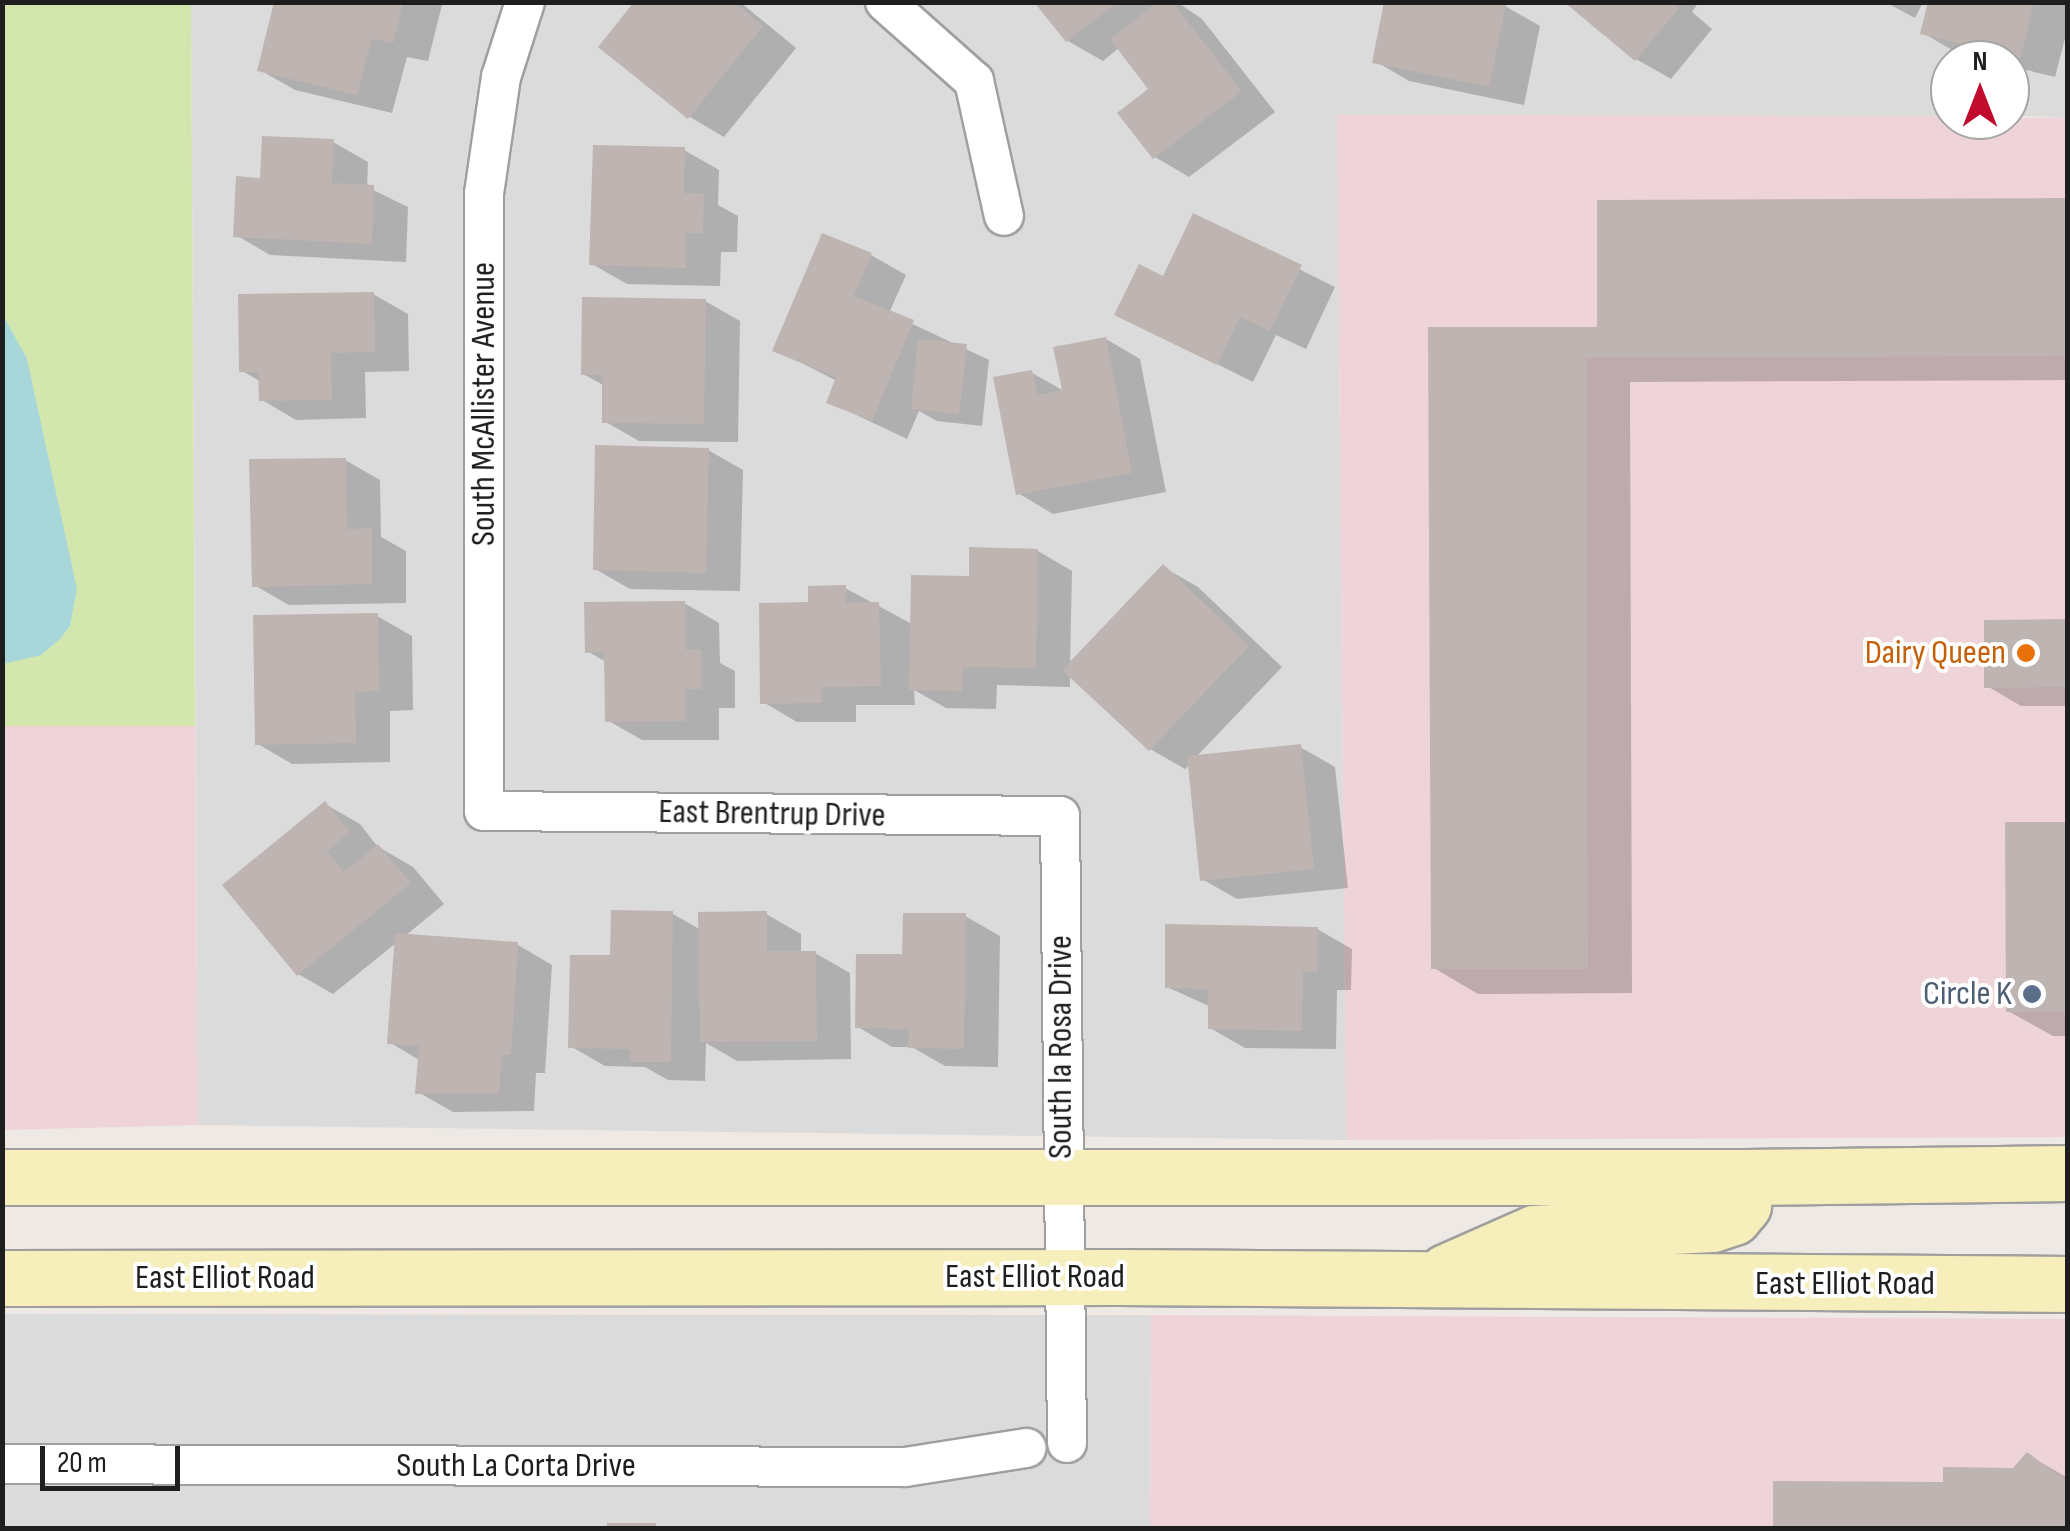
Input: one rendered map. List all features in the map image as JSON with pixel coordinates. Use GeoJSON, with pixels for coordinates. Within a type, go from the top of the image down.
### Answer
{"type":"FeatureCollection","features":[{"type":"Feature","properties":{"kind":"main road"},"geometry":{"type":"LineString","coordinates":[[2,1177],[1744,1178],[2068,1173]]}},
{"type":"Feature","properties":{"kind":"main road"},"geometry":{"type":"LineString","coordinates":[[1429,1279],[1534,1232],[1712,1224],[1734,1217],[1742,1205],[1744,1178]]}},
{"type":"Feature","properties":{"kind":"main road","name":"East Elliot Road"},"geometry":{"type":"LineString","coordinates":[[2,1278],[1062,1277],[2068,1284]]}},
{"type":"Feature","properties":{"kind":"street","name":"South McAllister Avenue"},"geometry":{"type":"LineString","coordinates":[[484,811],[484,193],[501,76],[526,2]]}},
{"type":"Feature","properties":{"kind":"street"},"geometry":{"type":"LineString","coordinates":[[885,2],[974,81],[1004,216]]}},
{"type":"Feature","properties":{"kind":"street","name":"East Brentrup Drive"},"geometry":{"type":"LineString","coordinates":[[484,811],[1060,816]]}},
{"type":"Feature","properties":{"kind":"street","name":"South la Rosa Drive"},"geometry":{"type":"LineString","coordinates":[[1060,816],[1062,1277],[1067,1443]]}},
{"type":"Feature","properties":{"kind":"street","name":"South La Corta Drive"},"geometry":{"type":"LineString","coordinates":[[2,1464],[905,1467],[1027,1448]]}},
{"type":"Feature","properties":{"kind":"shaded area"},"geometry":{"type":"Polygon","coordinates":[[[191,3],[2067,3],[2067,117],[2030,116],[2030,40],[1930,40],[1930,116],[1337,116],[1346,1140],[198,1125],[191,3]]]}},
{"type":"Feature","properties":{"kind":"shaded area"},"geometry":{"type":"Polygon","coordinates":[[[1337,115],[1930,116],[1930,140],[2030,140],[2030,118],[2067,117],[2067,1137],[1346,1140],[1337,115]]]}},
{"type":"Feature","properties":{"kind":"shaded area"},"geometry":{"type":"Polygon","coordinates":[[[2,726],[195,726],[198,1125],[3,1130],[2,726]]]}},
{"type":"Feature","properties":{"kind":"shaded area"},"geometry":{"type":"Polygon","coordinates":[[[3,1314],[1151,1315],[1150,1528],[3,1528],[3,1314]]]}},
{"type":"Feature","properties":{"kind":"shaded area"},"geometry":{"type":"Polygon","coordinates":[[[1151,1315],[2067,1319],[2067,1528],[1150,1528],[1151,1315]]]}},
{"type":"Feature","properties":{"kind":"green space"},"geometry":{"type":"Polygon","coordinates":[[[2,3],[191,3],[195,726],[3,726],[2,3]]]}},
{"type":"Feature","properties":{"kind":"water"},"geometry":{"type":"Polygon","coordinates":[[[3,315],[27,359],[77,589],[70,626],[60,639],[41,655],[3,664],[3,315]]]}},
{"type":"Feature","properties":{"kind":"building"},"geometry":{"type":"Polygon","coordinates":[[[274,2],[403,2],[393,43],[372,39],[357,95],[257,71],[274,2]]]}},
{"type":"Feature","properties":{"kind":"building"},"geometry":{"type":"Polygon","coordinates":[[[634,2],[734,2],[763,26],[688,119],[598,47],[634,2]]]}},
{"type":"Feature","properties":{"kind":"building"},"geometry":{"type":"Polygon","coordinates":[[[1034,2],[1118,2],[1066,42],[1034,2]]]}},
{"type":"Feature","properties":{"kind":"building"},"geometry":{"type":"Polygon","coordinates":[[[1158,2],[1172,2],[1242,91],[1153,159],[1117,113],[1148,89],[1110,39],[1158,2]]]}},
{"type":"Feature","properties":{"kind":"building"},"geometry":{"type":"Polygon","coordinates":[[[1384,2],[1506,4],[1489,87],[1372,63],[1384,2]]]}},
{"type":"Feature","properties":{"kind":"building"},"geometry":{"type":"Polygon","coordinates":[[[1564,2],[1673,2],[1679,8],[1635,61],[1564,2]]]}},
{"type":"Feature","properties":{"kind":"building"},"geometry":{"type":"Polygon","coordinates":[[[1928,2],[2034,2],[2025,40],[1944,40],[1920,34],[1928,2]]]}},
{"type":"Feature","properties":{"kind":"building"},"geometry":{"type":"Polygon","coordinates":[[[262,136],[334,139],[332,183],[374,185],[372,244],[233,237],[236,176],[260,178],[262,136]]]}},
{"type":"Feature","properties":{"kind":"building"},"geometry":{"type":"Polygon","coordinates":[[[593,145],[685,147],[684,193],[704,194],[703,233],[686,233],[686,268],[589,265],[593,145]]]}},
{"type":"Feature","properties":{"kind":"building"},"geometry":{"type":"Polygon","coordinates":[[[2068,198],[2068,356],[1586,358],[1588,969],[1431,969],[1428,327],[1597,327],[1597,200],[2068,198]]]}},
{"type":"Feature","properties":{"kind":"building"},"geometry":{"type":"Polygon","coordinates":[[[1193,213],[1302,265],[1270,331],[1240,317],[1217,365],[1114,315],[1139,264],[1163,276],[1193,213]]]}},
{"type":"Feature","properties":{"kind":"building"},"geometry":{"type":"Polygon","coordinates":[[[822,233],[872,253],[854,296],[914,320],[872,421],[826,403],[836,377],[772,351],[822,233]]]}},
{"type":"Feature","properties":{"kind":"building"},"geometry":{"type":"Polygon","coordinates":[[[374,292],[375,352],[331,353],[332,400],[259,401],[258,372],[239,372],[238,294],[374,292]]]}},
{"type":"Feature","properties":{"kind":"building"},"geometry":{"type":"Polygon","coordinates":[[[582,297],[706,299],[704,424],[602,423],[602,375],[581,375],[582,297]]]}},
{"type":"Feature","properties":{"kind":"building"},"geometry":{"type":"Polygon","coordinates":[[[1106,337],[1132,473],[1016,495],[993,377],[1032,370],[1038,395],[1062,390],[1053,347],[1106,337]]]}},
{"type":"Feature","properties":{"kind":"building"},"geometry":{"type":"Polygon","coordinates":[[[918,339],[967,344],[959,414],[911,409],[918,339]]]}},
{"type":"Feature","properties":{"kind":"building"},"geometry":{"type":"Polygon","coordinates":[[[595,445],[709,448],[706,573],[593,570],[595,445]]]}},
{"type":"Feature","properties":{"kind":"building"},"geometry":{"type":"Polygon","coordinates":[[[346,458],[347,529],[372,528],[372,584],[252,587],[249,459],[346,458]]]}},
{"type":"Feature","properties":{"kind":"building"},"geometry":{"type":"Polygon","coordinates":[[[969,547],[1038,549],[1036,668],[963,667],[962,691],[909,690],[911,575],[969,576],[969,547]]]}},
{"type":"Feature","properties":{"kind":"building"},"geometry":{"type":"Polygon","coordinates":[[[1163,564],[1249,646],[1149,751],[1062,670],[1163,564]]]}},
{"type":"Feature","properties":{"kind":"building"},"geometry":{"type":"Polygon","coordinates":[[[846,585],[846,603],[879,602],[881,686],[822,687],[822,703],[760,704],[759,603],[808,602],[808,586],[846,585]]]}},
{"type":"Feature","properties":{"kind":"building"},"geometry":{"type":"Polygon","coordinates":[[[685,601],[686,650],[701,649],[701,689],[685,689],[685,721],[605,722],[604,652],[585,653],[584,602],[685,601]]]}},
{"type":"Feature","properties":{"kind":"building"},"geometry":{"type":"Polygon","coordinates":[[[378,613],[379,691],[355,692],[356,743],[255,745],[253,615],[378,613]]]}},
{"type":"Feature","properties":{"kind":"building","name":"Dairy Queen"},"geometry":{"type":"Polygon","coordinates":[[[2068,619],[2068,687],[1984,688],[1984,620],[2068,619]]]}},
{"type":"Feature","properties":{"kind":"building"},"geometry":{"type":"Polygon","coordinates":[[[1301,744],[1314,869],[1200,881],[1187,756],[1301,744]]]}},
{"type":"Feature","properties":{"kind":"building"},"geometry":{"type":"Polygon","coordinates":[[[325,801],[350,832],[327,851],[344,872],[378,844],[411,883],[297,976],[222,885],[325,801]]]}},
{"type":"Feature","properties":{"kind":"building"},"geometry":{"type":"Polygon","coordinates":[[[2005,822],[2068,822],[2068,1012],[2006,1012],[2005,822]]]}},
{"type":"Feature","properties":{"kind":"building"},"geometry":{"type":"Polygon","coordinates":[[[611,910],[673,911],[671,1062],[630,1062],[630,1049],[568,1048],[570,955],[610,955],[611,910]]]}},
{"type":"Feature","properties":{"kind":"building"},"geometry":{"type":"Polygon","coordinates":[[[767,911],[767,951],[816,951],[817,1041],[700,1042],[698,912],[767,911]]]}},
{"type":"Feature","properties":{"kind":"building"},"geometry":{"type":"Polygon","coordinates":[[[903,913],[966,913],[964,1049],[908,1048],[909,1029],[855,1028],[856,954],[902,954],[903,913]]]}},
{"type":"Feature","properties":{"kind":"building"},"geometry":{"type":"Polygon","coordinates":[[[1165,924],[1318,927],[1317,972],[1303,972],[1302,1031],[1208,1029],[1208,989],[1165,988],[1165,924]]]}},
{"type":"Feature","properties":{"kind":"building"},"geometry":{"type":"Polygon","coordinates":[[[395,933],[518,942],[511,1055],[502,1055],[499,1093],[415,1094],[419,1046],[387,1044],[395,933]]]}},
{"type":"Feature","properties":{"kind":"building"},"geometry":{"type":"Polygon","coordinates":[[[2027,1452],[2068,1482],[2068,1528],[1773,1528],[1773,1481],[1943,1482],[1943,1467],[2013,1468],[2027,1452]]]}},
{"type":"Feature","properties":{"kind":"building"},"geometry":{"type":"Polygon","coordinates":[[[607,1523],[656,1523],[656,1528],[607,1528],[607,1523]]]}},
{"type":"Feature","properties":{"kind":"place","name":"Dairy Queen"},"geometry":{"type":"Point","coordinates":[2026,653]}},
{"type":"Feature","properties":{"kind":"place","name":"Circle K"},"geometry":{"type":"Point","coordinates":[2032,994]}}]}
